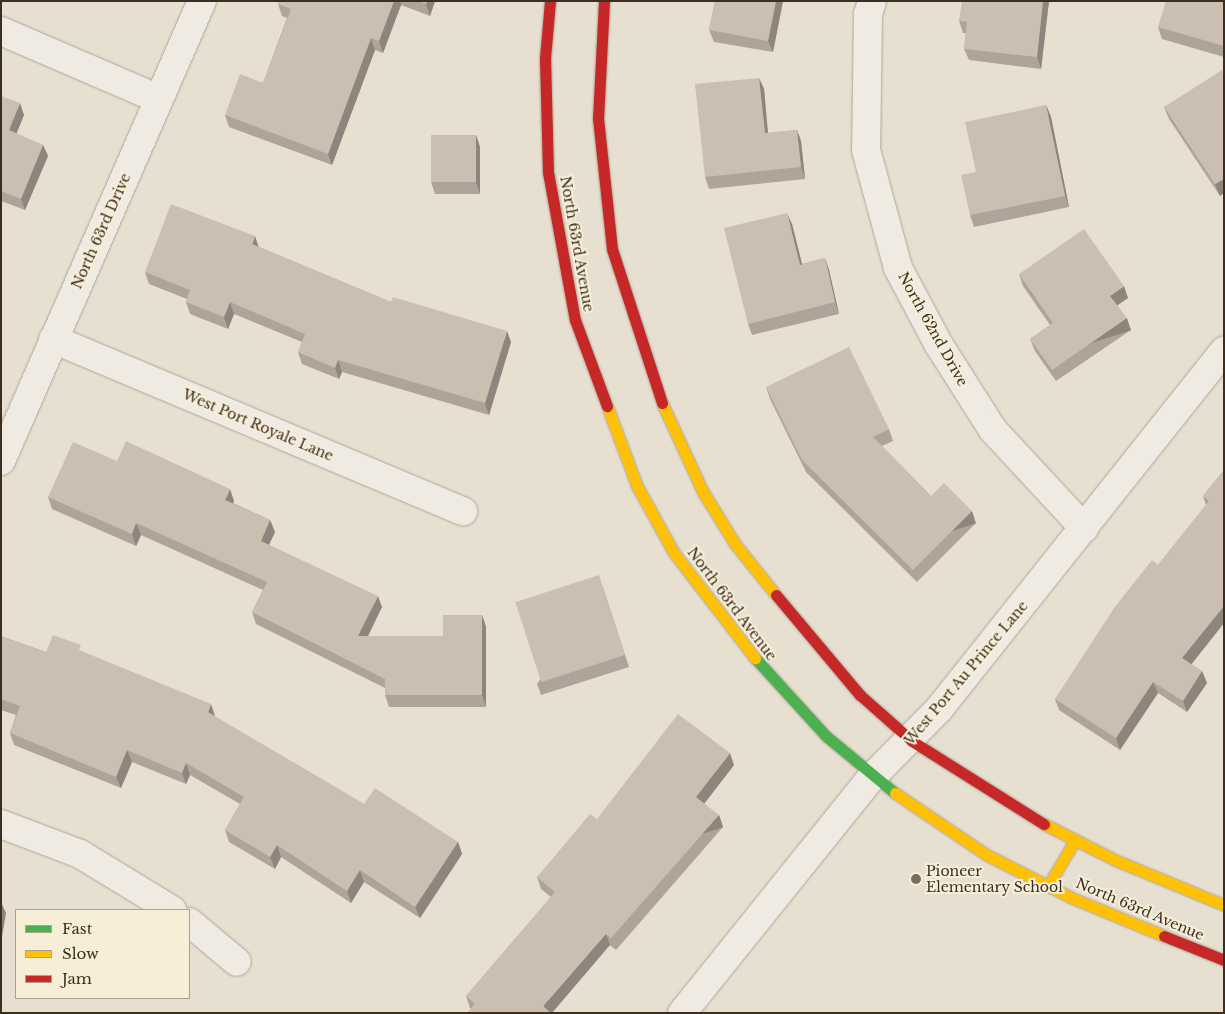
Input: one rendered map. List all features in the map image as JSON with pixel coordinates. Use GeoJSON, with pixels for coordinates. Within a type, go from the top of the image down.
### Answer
{"type":"FeatureCollection","features":[{"type":"Feature","properties":{"kind":"street","name":"North 63rd Drive"},"geometry":{"type":"LineString","coordinates":[[1,461],[202,1]]}},
{"type":"Feature","properties":{"kind":"street","name":"North 63rd Avenue"},"geometry":{"type":"LineString","coordinates":[[550,1],[545,119],[559,245],[575,320],[637,486],[674,553],[721,619],[777,686],[872,777],[979,850],[1048,886],[1224,960]]}},
{"type":"Feature","properties":{"kind":"street"},"geometry":{"type":"LineString","coordinates":[[604,1],[598,118],[603,184],[612,249],[651,380],[699,484],[735,544],[816,646],[860,695],[912,740],[1075,840],[1224,905]]}},
{"type":"Feature","properties":{"kind":"street","name":"North 62nd Drive"},"geometry":{"type":"LineString","coordinates":[[872,1],[868,14],[866,150],[898,268],[939,345],[993,430],[1084,528]]}},
{"type":"Feature","properties":{"kind":"street"},"geometry":{"type":"LineString","coordinates":[[1,31],[160,99]]}},
{"type":"Feature","properties":{"kind":"street","name":"West Port Royale Lane"},"geometry":{"type":"LineString","coordinates":[[53,339],[463,511]]}},
{"type":"Feature","properties":{"kind":"street","name":"West Port Au Prince Lane"},"geometry":{"type":"LineString","coordinates":[[682,1013],[872,777],[912,740],[1084,528],[1224,351]]}},
{"type":"Feature","properties":{"kind":"street"},"geometry":{"type":"LineString","coordinates":[[1,824],[80,854],[170,909]]}},
{"type":"Feature","properties":{"kind":"street"},"geometry":{"type":"LineString","coordinates":[[1048,886],[1075,840]]}},
{"type":"Feature","properties":{"kind":"street"},"geometry":{"type":"LineString","coordinates":[[190,923],[237,962]]}},
{"type":"Feature","properties":{"kind":"building"},"geometry":{"type":"Polygon","coordinates":[[[279,1],[394,1],[379,41],[371,38],[328,154],[225,115],[240,74],[263,83],[291,9],[278,4],[279,1]]]}},
{"type":"Feature","properties":{"kind":"building"},"geometry":{"type":"Polygon","coordinates":[[[715,1],[776,1],[768,41],[709,30],[715,1]]]}},
{"type":"Feature","properties":{"kind":"building"},"geometry":{"type":"Polygon","coordinates":[[[962,1],[1043,1],[1037,57],[964,49],[967,22],[959,21],[962,1]]]}},
{"type":"Feature","properties":{"kind":"building"},"geometry":{"type":"Polygon","coordinates":[[[1166,1],[1224,1],[1224,46],[1158,27],[1166,1]]]}},
{"type":"Feature","properties":{"kind":"building"},"geometry":{"type":"Polygon","coordinates":[[[1222,70],[1224,73],[1224,179],[1215,184],[1164,107],[1222,70]]]}},
{"type":"Feature","properties":{"kind":"building"},"geometry":{"type":"Polygon","coordinates":[[[759,78],[765,133],[797,130],[801,167],[705,177],[695,84],[759,78]]]}},
{"type":"Feature","properties":{"kind":"building"},"geometry":{"type":"Polygon","coordinates":[[[1,96],[20,103],[9,130],[43,145],[21,199],[1,191],[1,96]]]}},
{"type":"Feature","properties":{"kind":"building"},"geometry":{"type":"Polygon","coordinates":[[[1046,105],[1065,196],[970,215],[961,175],[976,172],[965,122],[1046,105]]]}},
{"type":"Feature","properties":{"kind":"building"},"geometry":{"type":"Polygon","coordinates":[[[431,135],[476,135],[476,182],[431,182],[431,135]]]}},
{"type":"Feature","properties":{"kind":"building"},"geometry":{"type":"Polygon","coordinates":[[[171,204],[255,236],[252,244],[391,302],[393,297],[507,331],[485,403],[338,360],[335,368],[298,352],[305,334],[230,302],[224,317],[186,302],[190,290],[145,272],[171,204]]]}},
{"type":"Feature","properties":{"kind":"building"},"geometry":{"type":"Polygon","coordinates":[[[787,213],[800,265],[825,258],[835,302],[748,324],[724,228],[787,213]]]}},
{"type":"Feature","properties":{"kind":"building"},"geometry":{"type":"Polygon","coordinates":[[[1084,229],[1124,286],[1110,296],[1127,318],[1052,370],[1030,339],[1053,323],[1019,274],[1084,229]]]}},
{"type":"Feature","properties":{"kind":"building"},"geometry":{"type":"Polygon","coordinates":[[[849,347],[889,429],[873,437],[931,496],[944,483],[972,511],[913,570],[802,460],[766,387],[849,347]]]}},
{"type":"Feature","properties":{"kind":"building"},"geometry":{"type":"Polygon","coordinates":[[[126,441],[230,489],[225,500],[270,520],[261,541],[378,596],[358,636],[443,636],[443,615],[482,615],[482,695],[385,695],[385,679],[252,612],[267,582],[136,523],[132,534],[48,497],[73,442],[117,461],[126,441]]]}},
{"type":"Feature","properties":{"kind":"building"},"geometry":{"type":"Polygon","coordinates":[[[1224,470],[1224,606],[1182,658],[1202,671],[1183,701],[1153,682],[1116,738],[1055,699],[1114,608],[1152,560],[1158,565],[1209,501],[1203,496],[1224,470]]]}},
{"type":"Feature","properties":{"kind":"building"},"geometry":{"type":"Polygon","coordinates":[[[599,575],[625,655],[541,682],[515,602],[599,575]]]}},
{"type":"Feature","properties":{"kind":"building"},"geometry":{"type":"Polygon","coordinates":[[[53,635],[81,645],[79,650],[211,704],[208,712],[364,804],[375,788],[458,842],[415,907],[360,870],[347,891],[277,845],[270,857],[225,830],[244,797],[186,763],[182,773],[127,750],[116,777],[10,733],[20,706],[1,699],[1,636],[46,652],[53,635]]]}},
{"type":"Feature","properties":{"kind":"building"},"geometry":{"type":"Polygon","coordinates":[[[678,714],[730,753],[696,797],[719,815],[611,938],[606,934],[543,1006],[551,1013],[467,1013],[475,1004],[466,996],[555,892],[537,877],[590,814],[597,819],[678,714]]]}},
{"type":"Feature","properties":{"kind":"traffic: fast"},"geometry":{"type":"LineString","coordinates":[[755,658],[826,736],[895,793]]}},
{"type":"Feature","properties":{"kind":"traffic: slow"},"geometry":{"type":"LineString","coordinates":[[662,403],[703,492],[735,544],[776,595]]}},
{"type":"Feature","properties":{"kind":"traffic: slow"},"geometry":{"type":"LineString","coordinates":[[607,406],[637,486],[674,553],[755,658]]}},
{"type":"Feature","properties":{"kind":"traffic: slow"},"geometry":{"type":"LineString","coordinates":[[895,793],[987,855],[1072,898],[1164,936]]}},
{"type":"Feature","properties":{"kind":"traffic: slow"},"geometry":{"type":"LineString","coordinates":[[1044,824],[1115,860],[1224,905]]}},
{"type":"Feature","properties":{"kind":"traffic: slow"},"geometry":{"type":"LineString","coordinates":[[1048,886],[1075,840]]}},
{"type":"Feature","properties":{"kind":"traffic: jam"},"geometry":{"type":"LineString","coordinates":[[550,1],[545,58],[548,172],[575,320],[607,406]]}},
{"type":"Feature","properties":{"kind":"traffic: jam"},"geometry":{"type":"LineString","coordinates":[[604,1],[598,118],[612,249],[662,403]]}},
{"type":"Feature","properties":{"kind":"traffic: jam"},"geometry":{"type":"LineString","coordinates":[[776,595],[860,695],[912,741],[1044,824]]}},
{"type":"Feature","properties":{"kind":"traffic: jam"},"geometry":{"type":"LineString","coordinates":[[1164,936],[1224,960]]}},
{"type":"Feature","properties":{"kind":"place","name":"Pioneer Elementary School"},"geometry":{"type":"Point","coordinates":[916,879]}}]}
